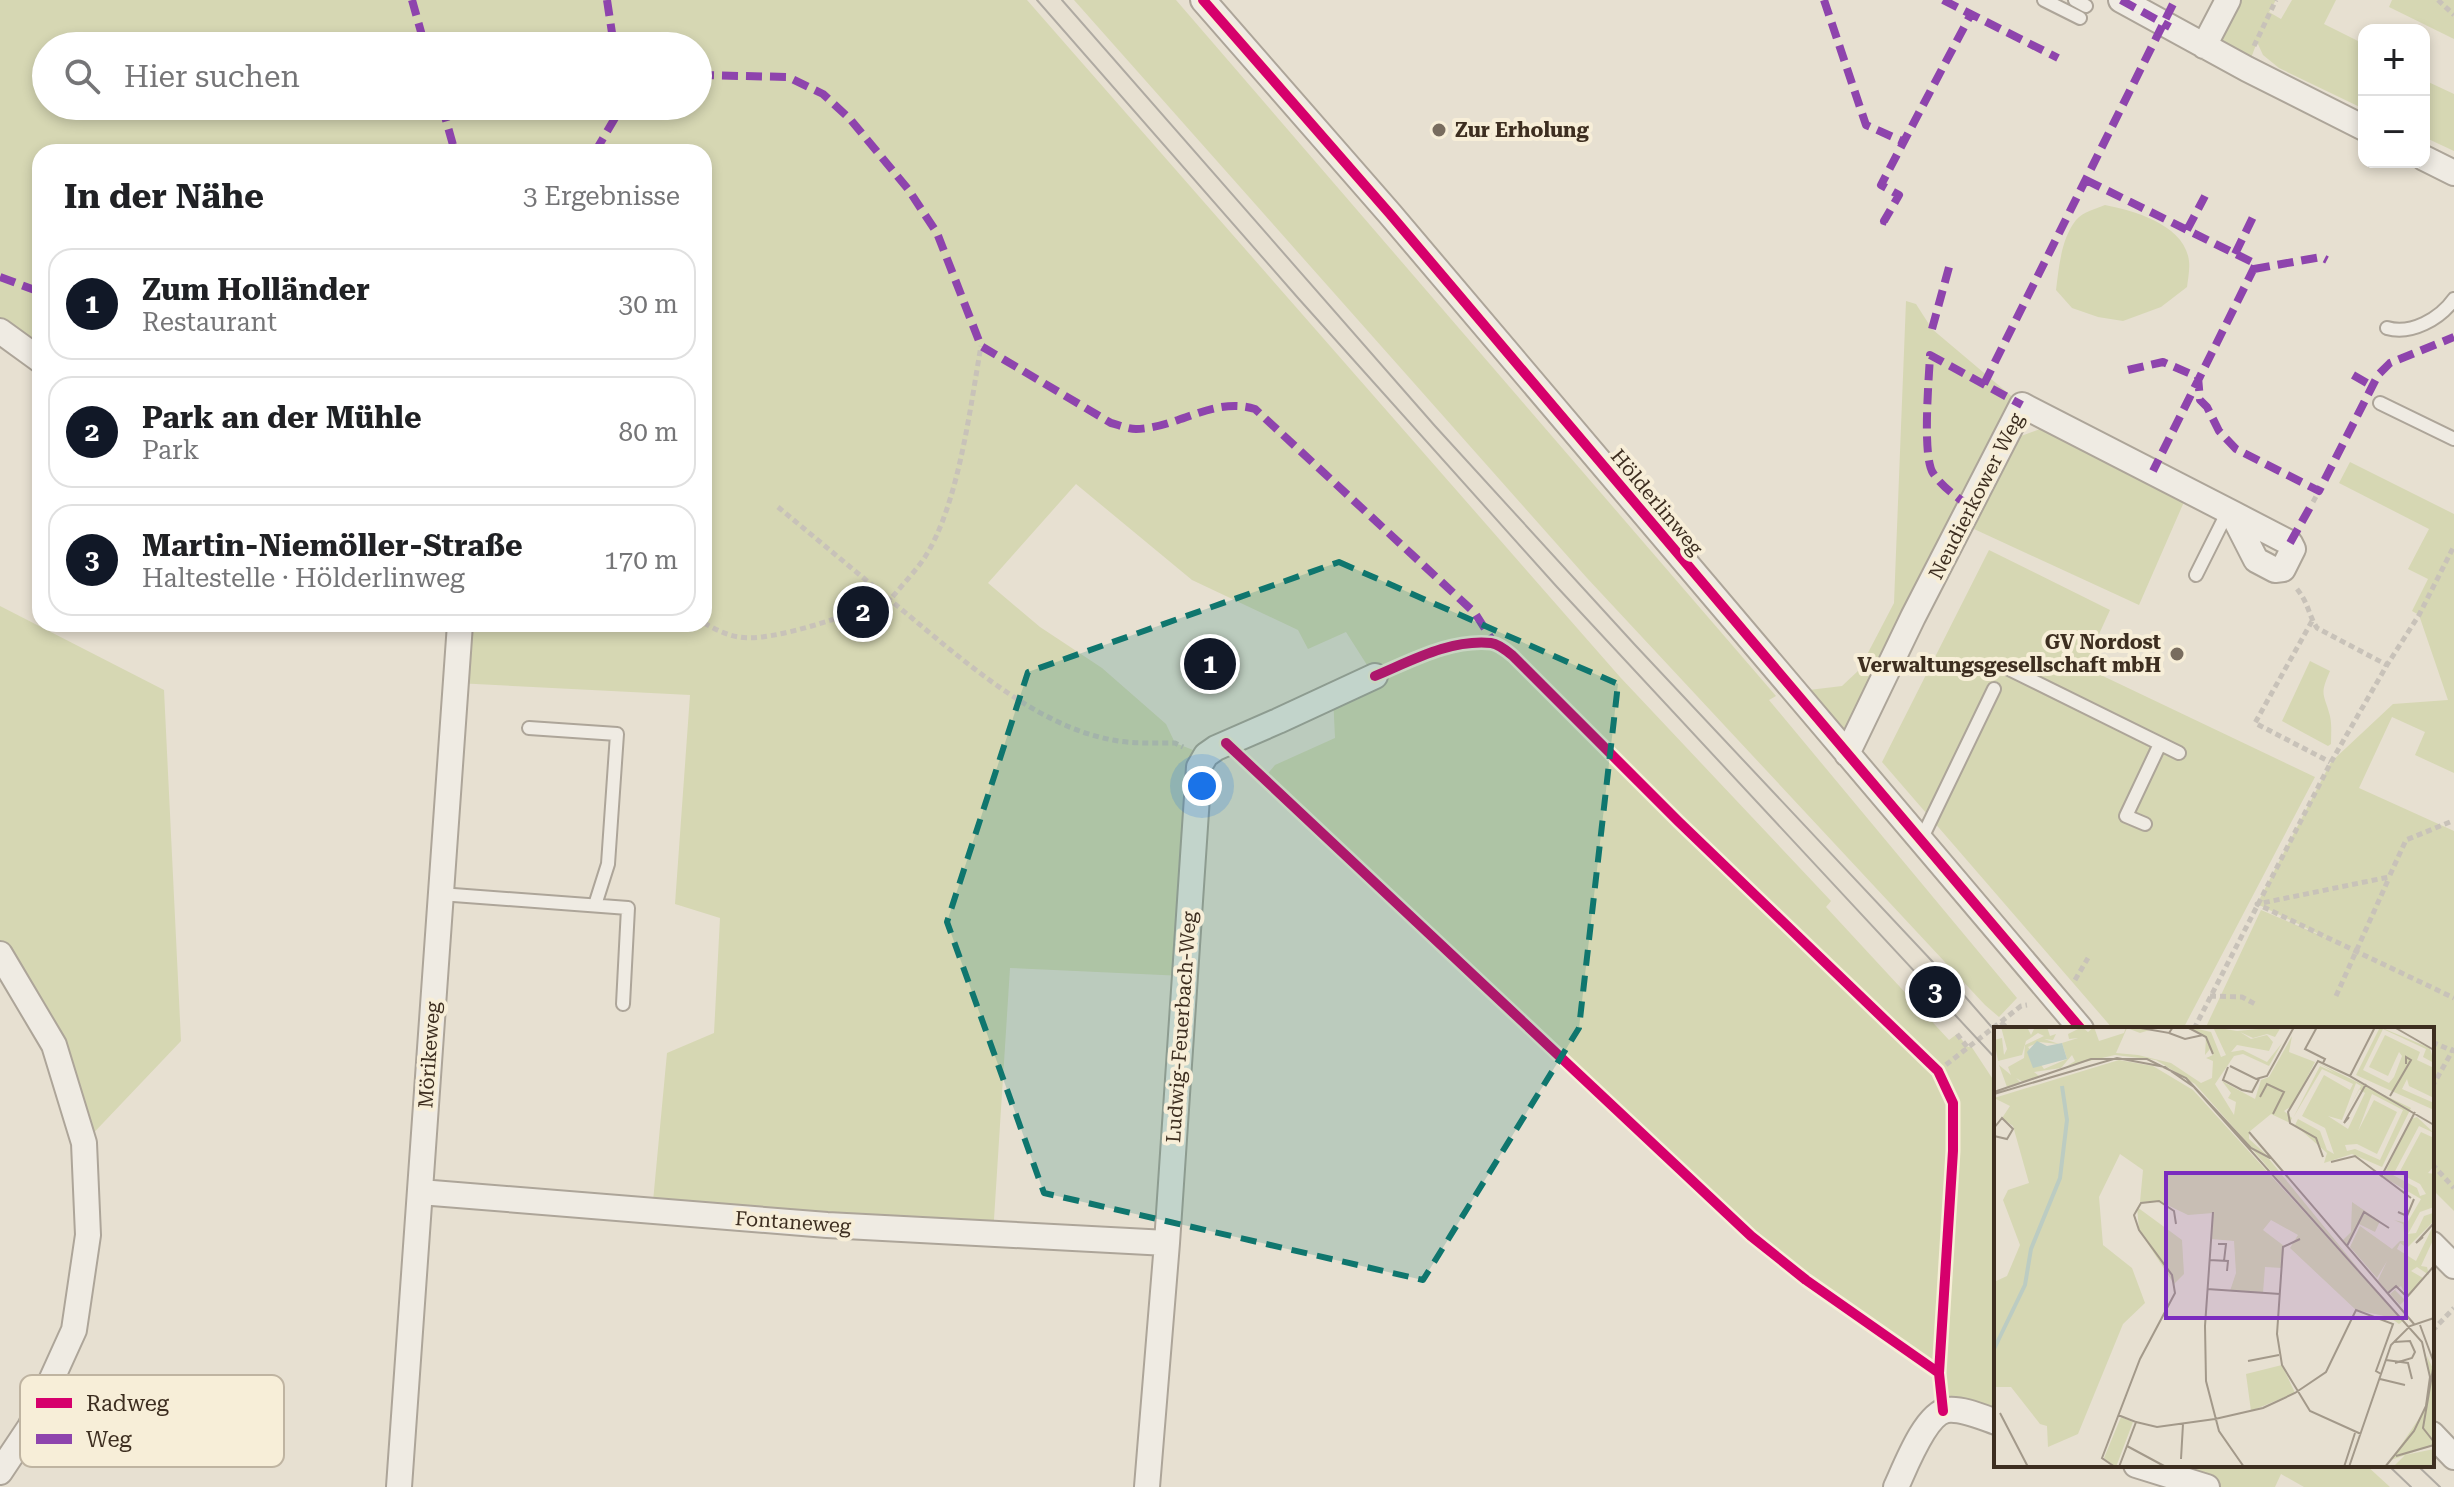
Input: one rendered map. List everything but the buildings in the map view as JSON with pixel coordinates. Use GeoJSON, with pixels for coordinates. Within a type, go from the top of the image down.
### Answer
{"type":"FeatureCollection","features":[{"type":"Feature","properties":{"kind":"street","name":"Hölderlinweg"},"geometry":{"type":"LineString","coordinates":[[1203,0],[1390,214],[2079,1027]]}},
{"type":"Feature","properties":{"kind":"street"},"geometry":{"type":"LineString","coordinates":[[2121,0],[2358,125]]}},
{"type":"Feature","properties":{"kind":"street"},"geometry":{"type":"LineString","coordinates":[[2204,46],[2228,0]]}},
{"type":"Feature","properties":{"kind":"street"},"geometry":{"type":"LineString","coordinates":[[2430,161],[2454,173]]}},
{"type":"Feature","properties":{"kind":"street"},"geometry":{"type":"LineString","coordinates":[[0,331],[32,354]]}},
{"type":"Feature","properties":{"kind":"street","name":"Neudierkower Weg"},"geometry":{"type":"LineString","coordinates":[[1847,754],[1913,617],[2022,405],[2230,512]]}},
{"type":"Feature","properties":{"kind":"street"},"geometry":{"type":"LineString","coordinates":[[2230,512],[2256,560],[2275,570],[2283,569]]}},
{"type":"Feature","properties":{"kind":"street","name":"Mörikeweg"},"geometry":{"type":"LineString","coordinates":[[399,1487],[459,632]]}},
{"type":"Feature","properties":{"kind":"street"},"geometry":{"type":"LineString","coordinates":[[1206,755],[1375,676]]}},
{"type":"Feature","properties":{"kind":"street","name":"Ludwig-Feuerbach-Weg"},"geometry":{"type":"LineString","coordinates":[[1147,1487],[1199,767],[1206,755]]}},
{"type":"Feature","properties":{"kind":"street"},"geometry":{"type":"LineString","coordinates":[[0,954],[54,1045],[84,1143],[88,1235],[74,1330],[54,1375]]}},
{"type":"Feature","properties":{"kind":"street","name":"Fontaneweg"},"geometry":{"type":"LineString","coordinates":[[420,1192],[827,1225],[1167,1243]]}},
{"type":"Feature","properties":{"kind":"street"},"geometry":{"type":"LineString","coordinates":[[2434,1246],[2454,1266]]}},
{"type":"Feature","properties":{"kind":"street"},"geometry":{"type":"LineString","coordinates":[[1896,1487],[1924,1431],[1943,1411],[1951,1409],[1994,1421]]}},
{"type":"Feature","properties":{"kind":"street"},"geometry":{"type":"LineString","coordinates":[[2434,1436],[2454,1457]]}},
{"type":"Feature","properties":{"kind":"street"},"geometry":{"type":"LineString","coordinates":[[0,1472],[20,1442]]}},
{"type":"Feature","properties":{"kind":"street"},"geometry":{"type":"LineString","coordinates":[[2142,1467],[2207,1487]]}},
{"type":"Feature","properties":{"kind":"lane"},"geometry":{"type":"LineString","coordinates":[[2044,0],[2080,8]]}},
{"type":"Feature","properties":{"kind":"lane"},"geometry":{"type":"LineString","coordinates":[[2387,328],[2405,330],[2420,325],[2449,307],[2454,299]]}},
{"type":"Feature","properties":{"kind":"lane"},"geometry":{"type":"LineString","coordinates":[[2380,403],[2454,439]]}},
{"type":"Feature","properties":{"kind":"lane"},"geometry":{"type":"LineString","coordinates":[[2196,575],[2230,512]]}},
{"type":"Feature","properties":{"kind":"lane"},"geometry":{"type":"LineString","coordinates":[[2005,667],[2179,753]]}},
{"type":"Feature","properties":{"kind":"lane"},"geometry":{"type":"LineString","coordinates":[[1921,840],[1994,689]]}},
{"type":"Feature","properties":{"kind":"lane"},"geometry":{"type":"LineString","coordinates":[[529,728],[617,734],[608,864],[595,905]]}},
{"type":"Feature","properties":{"kind":"lane"},"geometry":{"type":"LineString","coordinates":[[2145,824],[2126,816],[2160,744]]}},
{"type":"Feature","properties":{"kind":"lane"},"geometry":{"type":"LineString","coordinates":[[440,894],[628,908],[623,1004]]}},
{"type":"Feature","properties":{"kind":"path"},"geometry":{"type":"LineString","coordinates":[[2247,69],[2256,41],[2276,0]]}},
{"type":"Feature","properties":{"kind":"path"},"geometry":{"type":"LineString","coordinates":[[2438,0],[2454,15]]}},
{"type":"Feature","properties":{"kind":"path"},"geometry":{"type":"LineString","coordinates":[[712,628],[741,638],[771,635],[829,622],[890,600],[925,557],[941,524],[967,425],[981,346]]}},
{"type":"Feature","properties":{"kind":"path"},"geometry":{"type":"LineString","coordinates":[[2313,502],[2319,491]]}},
{"type":"Feature","properties":{"kind":"path"},"geometry":{"type":"LineString","coordinates":[[778,507],[973,666],[1058,723],[1113,740],[1175,743],[1206,755]]}},
{"type":"Feature","properties":{"kind":"path"},"geometry":{"type":"LineString","coordinates":[[2195,1027],[2331,762],[2419,615],[2454,546]]}},
{"type":"Feature","properties":{"kind":"path"},"geometry":{"type":"LineString","coordinates":[[2283,569],[2308,602],[2312,621],[2317,628],[2387,665]]}},
{"type":"Feature","properties":{"kind":"path"},"geometry":{"type":"LineString","coordinates":[[2312,621],[2255,723],[2331,762]]}},
{"type":"Feature","properties":{"kind":"path"},"geometry":{"type":"LineString","coordinates":[[2336,996],[2406,840],[2450,822]]}},
{"type":"Feature","properties":{"kind":"path"},"geometry":{"type":"LineString","coordinates":[[2257,904],[2389,877]]}},
{"type":"Feature","properties":{"kind":"path"},"geometry":{"type":"LineString","coordinates":[[2257,904],[2454,998]]}},
{"type":"Feature","properties":{"kind":"path"},"geometry":{"type":"LineString","coordinates":[[2210,996],[2242,997],[2255,1004]]}},
{"type":"Feature","properties":{"kind":"path"},"geometry":{"type":"LineString","coordinates":[[1995,1027],[2021,1006],[2057,1000]]}},
{"type":"Feature","properties":{"kind":"path"},"geometry":{"type":"LineString","coordinates":[[2001,1022],[2006,1027]]}},
{"type":"Feature","properties":{"kind":"path"},"geometry":{"type":"LineString","coordinates":[[1938,1071],[1994,1028]]}},
{"type":"Feature","properties":{"kind":"path"},"geometry":{"type":"LineString","coordinates":[[1957,1034],[1968,1048]]}},
{"type":"Feature","properties":{"kind":"path"},"geometry":{"type":"LineString","coordinates":[[2434,1043],[2453,1049],[2434,1083]]}},
{"type":"Feature","properties":{"kind":"path"},"geometry":{"type":"LineString","coordinates":[[2434,1166],[2454,1188]]}},
{"type":"Feature","properties":{"kind":"path"},"geometry":{"type":"LineString","coordinates":[[2434,1329],[2454,1308]]}},
{"type":"Feature","properties":{"kind":"highlighted area"},"geometry":{"type":"Polygon","coordinates":[[[1339,562],[1618,684],[1579,1028],[1423,1280],[1044,1193],[947,922],[1028,672],[1339,562]]]}},
{"type":"Feature","properties":{"kind":"green space"},"geometry":{"type":"Polygon","coordinates":[[[0,0],[1027,0],[1620,677],[1831,901],[1826,907],[1949,1040],[1957,1034],[1968,1047],[1971,1046],[1994,1081],[1994,1422],[1943,1411],[1939,1373],[1806,1280],[1751,1236],[1264,778],[1275,765],[1335,738],[1333,695],[1374,676],[1346,632],[1308,649],[1298,630],[1192,580],[1076,484],[988,583],[1040,627],[1102,668],[1166,724],[1175,743],[1206,755],[1184,976],[1010,968],[993,1235],[652,1212],[667,1053],[714,1033],[720,918],[675,904],[690,695],[456,683],[459,632],[712,632],[712,144],[32,144],[32,354],[0,331],[0,0]]]}},
{"type":"Feature","properties":{"kind":"green space"},"geometry":{"type":"Polygon","coordinates":[[[1074,0],[1176,0],[1776,696],[1769,700],[2017,998],[1999,1017],[1587,578],[1074,0]]]}},
{"type":"Feature","properties":{"kind":"green space"},"geometry":{"type":"Polygon","coordinates":[[[2231,0],[2276,0],[2269,12],[2281,19],[2292,0],[2336,0],[2324,24],[2358,41],[2358,106],[2279,68],[2263,55],[2257,42],[2247,69],[2221,47],[2220,35],[2231,0]]]}},
{"type":"Feature","properties":{"kind":"green space"},"geometry":{"type":"Polygon","coordinates":[[[2392,0],[2454,0],[2454,39],[2430,27],[2430,24],[2424,24],[2389,7],[2392,0]]]}},
{"type":"Feature","properties":{"kind":"green space"},"geometry":{"type":"Polygon","coordinates":[[[2430,83],[2454,94],[2454,151],[2430,140],[2430,83]]]}},
{"type":"Feature","properties":{"kind":"green space"},"geometry":{"type":"Polygon","coordinates":[[[2105,205],[2144,216],[2169,229],[2185,249],[2189,261],[2187,287],[2161,307],[2123,321],[2072,308],[2056,290],[2062,254],[2071,228],[2082,215],[2105,205]]]}},
{"type":"Feature","properties":{"kind":"green space"},"geometry":{"type":"Polygon","coordinates":[[[1906,301],[1916,304],[1932,329],[2022,405],[1853,740],[1809,690],[1842,686],[1859,670],[1894,603],[1906,301]]]}},
{"type":"Feature","properties":{"kind":"green space"},"geometry":{"type":"Polygon","coordinates":[[[2043,428],[2187,495],[2139,605],[1974,529],[2011,448],[2021,436],[2043,428]]]}},
{"type":"Feature","properties":{"kind":"green space"},"geometry":{"type":"Polygon","coordinates":[[[2350,462],[2454,514],[2454,773],[2415,755],[2425,732],[2392,717],[2359,788],[2454,831],[2454,1211],[2434,1191],[2434,1027],[2206,1027],[2261,910],[2329,939],[2257,904],[2331,762],[2393,704],[2448,700],[2419,615],[2412,611],[2428,579],[2408,569],[2429,529],[2339,483],[2350,462]]]}},
{"type":"Feature","properties":{"kind":"green space"},"geometry":{"type":"Polygon","coordinates":[[[1989,550],[2110,610],[2084,667],[2315,777],[2184,1027],[2111,1027],[1882,762],[1989,550]]]}},
{"type":"Feature","properties":{"kind":"green space"},"geometry":{"type":"Polygon","coordinates":[[[0,606],[32,622],[32,632],[51,632],[164,690],[181,1041],[84,1143],[54,1045],[0,954],[0,606]]]}},
{"type":"Feature","properties":{"kind":"green space"},"geometry":{"type":"Polygon","coordinates":[[[2310,661],[2330,671],[2324,690],[2331,723],[2331,744],[2328,746],[2282,721],[2310,661]]]}},
{"type":"Feature","properties":{"kind":"green space"},"geometry":{"type":"Polygon","coordinates":[[[2142,1467],[2368,1467],[2390,1487],[2304,1487],[2281,1474],[2275,1487],[2207,1487],[2142,1467]]]}},
{"type":"Feature","properties":{"kind":"tram line"},"geometry":{"type":"LineString","coordinates":[[1037,0],[1557,587],[1994,1057]]}},
{"type":"Feature","properties":{"kind":"tram line"},"geometry":{"type":"LineString","coordinates":[[1062,0],[1435,426],[1994,1030]]}},
{"type":"Feature","properties":{"kind":"tram line"},"geometry":{"type":"LineString","coordinates":[[2390,1467],[2411,1487]]}},
{"type":"Feature","properties":{"kind":"tram line"},"geometry":{"type":"LineString","coordinates":[[2419,1467],[2440,1487]]}},
{"type":"Feature","properties":{"kind":"marked path"},"geometry":{"type":"LineString","coordinates":[[412,0],[421,32]]}},
{"type":"Feature","properties":{"kind":"marked path"},"geometry":{"type":"LineString","coordinates":[[607,0],[612,32]]}},
{"type":"Feature","properties":{"kind":"marked path"},"geometry":{"type":"LineString","coordinates":[[1824,0],[1866,125],[1904,142]]}},
{"type":"Feature","properties":{"kind":"marked path"},"geometry":{"type":"LineString","coordinates":[[1943,0],[2058,58]]}},
{"type":"Feature","properties":{"kind":"marked path"},"geometry":{"type":"LineString","coordinates":[[2121,0],[2170,27]]}},
{"type":"Feature","properties":{"kind":"marked path"},"geometry":{"type":"LineString","coordinates":[[1984,384],[2175,0]]}},
{"type":"Feature","properties":{"kind":"marked path"},"geometry":{"type":"LineString","coordinates":[[1887,222],[1884,221],[1899,195],[1881,185],[1971,14]]}},
{"type":"Feature","properties":{"kind":"marked path"},"geometry":{"type":"LineString","coordinates":[[712,75],[788,77],[823,94],[850,119],[908,189],[937,233],[981,346],[1111,423],[1127,428],[1167,424],[1225,406],[1255,409],[1475,613],[1494,643]]}},
{"type":"Feature","properties":{"kind":"marked path"},"geometry":{"type":"LineString","coordinates":[[446,120],[453,144]]}},
{"type":"Feature","properties":{"kind":"marked path"},"geometry":{"type":"LineString","coordinates":[[600,144],[614,120]]}},
{"type":"Feature","properties":{"kind":"marked path"},"geometry":{"type":"LineString","coordinates":[[2086,180],[2256,264],[2153,471]]}},
{"type":"Feature","properties":{"kind":"marked path"},"geometry":{"type":"LineString","coordinates":[[2187,230],[2205,196]]}},
{"type":"Feature","properties":{"kind":"marked path"},"geometry":{"type":"LineString","coordinates":[[2235,254],[2253,217]]}},
{"type":"Feature","properties":{"kind":"marked path"},"geometry":{"type":"LineString","coordinates":[[2254,269],[2321,257],[2327,260]]}},
{"type":"Feature","properties":{"kind":"marked path"},"geometry":{"type":"LineString","coordinates":[[1932,329],[1951,260]]}},
{"type":"Feature","properties":{"kind":"marked path"},"geometry":{"type":"LineString","coordinates":[[0,277],[32,289]]}},
{"type":"Feature","properties":{"kind":"marked path"},"geometry":{"type":"LineString","coordinates":[[2128,370],[2163,362],[2198,377],[2200,400],[2219,431],[2236,449],[2319,491],[2378,375],[2390,363],[2454,337]]}},
{"type":"Feature","properties":{"kind":"marked path"},"geometry":{"type":"LineString","coordinates":[[1970,507],[1941,483],[1930,464],[1927,416],[1930,355],[2022,405]]}},
{"type":"Feature","properties":{"kind":"marked path"},"geometry":{"type":"LineString","coordinates":[[2353,375],[2372,386]]}},
{"type":"Feature","properties":{"kind":"marked path"},"geometry":{"type":"LineString","coordinates":[[2290,543],[2313,502]]}},
{"type":"Feature","properties":{"kind":"cycle path"},"geometry":{"type":"LineString","coordinates":[[1203,0],[1390,214],[2079,1027]]}},
{"type":"Feature","properties":{"kind":"cycle path"},"geometry":{"type":"LineString","coordinates":[[1375,676],[1431,652],[1461,644],[1491,643],[1503,648],[1938,1071],[1953,1103],[1953,1151],[1939,1373],[1943,1411]]}},
{"type":"Feature","properties":{"kind":"cycle path"},"geometry":{"type":"LineString","coordinates":[[1226,743],[1751,1236],[1806,1280],[1939,1373]]}},
{"type":"Feature","properties":{"kind":"place","name":"Zur Erholung"},"geometry":{"type":"Point","coordinates":[1439,130]}},
{"type":"Feature","properties":{"kind":"place","name":"Park an der Mühle"},"geometry":{"type":"Point","coordinates":[863,612]}},
{"type":"Feature","properties":{"kind":"place","name":"GV Nordost Verwaltungsgesellschaft mbH"},"geometry":{"type":"Point","coordinates":[2177,654]}},
{"type":"Feature","properties":{"kind":"place","name":"Zum Holländer"},"geometry":{"type":"Point","coordinates":[1210,664]}},
{"type":"Feature","properties":{"kind":"place","name":"Martin-Niemöller-Straße"},"geometry":{"type":"Point","coordinates":[1935,992]}}]}
